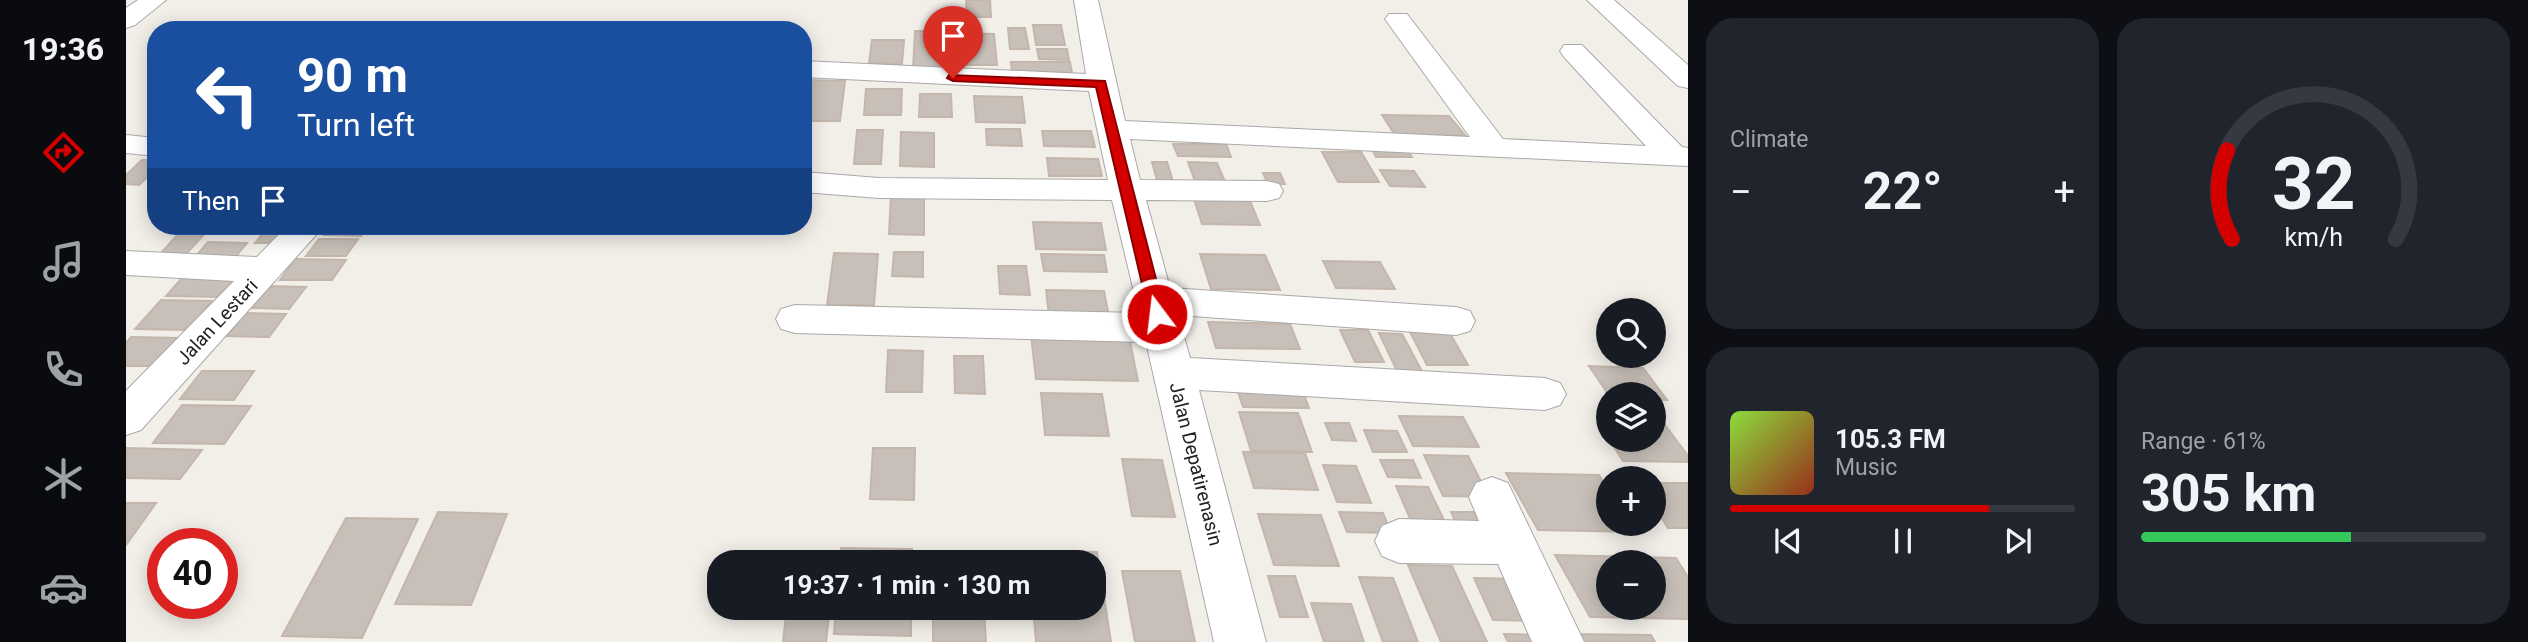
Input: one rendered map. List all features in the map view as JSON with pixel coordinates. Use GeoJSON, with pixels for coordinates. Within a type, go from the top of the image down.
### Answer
{"type":"FeatureCollection","features":[{"type":"Feature","properties":{"kind":"street","name":"Jalan Depatirenasin"},"geometry":{"type":"LineString","coordinates":[[1086,0],[1101,83],[1125,188],[1240,642]]}},
{"type":"Feature","properties":{"kind":"street"},"geometry":{"type":"LineString","coordinates":[[1599,0],[1688,80]]}},
{"type":"Feature","properties":{"kind":"street"},"geometry":{"type":"LineString","coordinates":[[1398,19],[1493,147]]}},
{"type":"Feature","properties":{"kind":"street"},"geometry":{"type":"LineString","coordinates":[[1573,51],[1681,156]]}},
{"type":"Feature","properties":{"kind":"street"},"geometry":{"type":"LineString","coordinates":[[812,69],[1101,83]]}},
{"type":"Feature","properties":{"kind":"street"},"geometry":{"type":"LineString","coordinates":[[1112,129],[1681,156]]}},
{"type":"Feature","properties":{"kind":"street"},"geometry":{"type":"LineString","coordinates":[[126,144],[147,146]]}},
{"type":"Feature","properties":{"kind":"street"},"geometry":{"type":"LineString","coordinates":[[812,183],[879,187],[1267,191]]}},
{"type":"Feature","properties":{"kind":"street","name":"Jalan Lestari"},"geometry":{"type":"LineString","coordinates":[[126,418],[299,235]]}},
{"type":"Feature","properties":{"kind":"street"},"geometry":{"type":"LineString","coordinates":[[126,264],[267,270]]}},
{"type":"Feature","properties":{"kind":"street"},"geometry":{"type":"LineString","coordinates":[[795,319],[1157,314],[1457,321]]}},
{"type":"Feature","properties":{"kind":"street"},"geometry":{"type":"LineString","coordinates":[[1174,373],[1545,394]]}},
{"type":"Feature","properties":{"kind":"street"},"geometry":{"type":"LineString","coordinates":[[1492,497],[1558,642]]}},
{"type":"Feature","properties":{"kind":"street"},"geometry":{"type":"LineString","coordinates":[[1399,541],[1513,543]]}},
{"type":"Feature","properties":{"kind":"building"},"geometry":{"type":"Polygon","coordinates":[[[966,0],[990,0],[991,17],[967,17],[966,0]]]}},
{"type":"Feature","properties":{"kind":"building"},"geometry":{"type":"Polygon","coordinates":[[[1033,25],[1061,25],[1065,45],[1036,45],[1033,25]]]}},
{"type":"Feature","properties":{"kind":"building"},"geometry":{"type":"Polygon","coordinates":[[[1008,28],[1025,28],[1029,49],[1010,49],[1008,28]]]}},
{"type":"Feature","properties":{"kind":"building"},"geometry":{"type":"Polygon","coordinates":[[[915,31],[945,31],[946,70],[913,70],[915,31]]]}},
{"type":"Feature","properties":{"kind":"building"},"geometry":{"type":"Polygon","coordinates":[[[957,33],[994,34],[997,65],[958,65],[957,33]]]}},
{"type":"Feature","properties":{"kind":"building"},"geometry":{"type":"Polygon","coordinates":[[[872,40],[904,40],[902,64],[869,63],[872,40]]]}},
{"type":"Feature","properties":{"kind":"building"},"geometry":{"type":"Polygon","coordinates":[[[1037,49],[1067,49],[1069,60],[1039,59],[1037,49]]]}},
{"type":"Feature","properties":{"kind":"building"},"geometry":{"type":"Polygon","coordinates":[[[1011,62],[1070,62],[1072,73],[1012,72],[1011,62]]]}},
{"type":"Feature","properties":{"kind":"building"},"geometry":{"type":"Polygon","coordinates":[[[812,80],[845,81],[840,121],[812,121],[812,80]]]}},
{"type":"Feature","properties":{"kind":"building"},"geometry":{"type":"Polygon","coordinates":[[[866,89],[902,89],[901,115],[864,115],[866,89]]]}},
{"type":"Feature","properties":{"kind":"building"},"geometry":{"type":"Polygon","coordinates":[[[920,94],[951,94],[952,117],[919,117],[920,94]]]}},
{"type":"Feature","properties":{"kind":"building"},"geometry":{"type":"Polygon","coordinates":[[[974,96],[1022,97],[1025,123],[976,122],[974,96]]]}},
{"type":"Feature","properties":{"kind":"building"},"geometry":{"type":"Polygon","coordinates":[[[1382,115],[1449,116],[1465,135],[1395,135],[1382,115]]]}},
{"type":"Feature","properties":{"kind":"building"},"geometry":{"type":"Polygon","coordinates":[[[986,129],[1020,129],[1022,146],[987,145],[986,129]]]}},
{"type":"Feature","properties":{"kind":"building"},"geometry":{"type":"Polygon","coordinates":[[[857,130],[883,130],[881,164],[854,164],[857,130]]]}},
{"type":"Feature","properties":{"kind":"building"},"geometry":{"type":"Polygon","coordinates":[[[1042,131],[1091,131],[1095,147],[1044,146],[1042,131]]]}},
{"type":"Feature","properties":{"kind":"building"},"geometry":{"type":"Polygon","coordinates":[[[901,132],[934,133],[934,167],[900,166],[901,132]]]}},
{"type":"Feature","properties":{"kind":"building"},"geometry":{"type":"Polygon","coordinates":[[[1173,144],[1226,144],[1231,157],[1178,156],[1173,144]]]}},
{"type":"Feature","properties":{"kind":"building"},"geometry":{"type":"Polygon","coordinates":[[[1371,147],[1406,148],[1412,157],[1376,157],[1371,147]]]}},
{"type":"Feature","properties":{"kind":"building"},"geometry":{"type":"Polygon","coordinates":[[[1322,152],[1361,152],[1379,182],[1338,182],[1322,152]]]}},
{"type":"Feature","properties":{"kind":"building"},"geometry":{"type":"Polygon","coordinates":[[[1047,158],[1098,159],[1102,176],[1049,176],[1047,158]]]}},
{"type":"Feature","properties":{"kind":"building"},"geometry":{"type":"Polygon","coordinates":[[[142,160],[147,160],[147,177],[139,185],[126,184],[126,175],[142,160]]]}},
{"type":"Feature","properties":{"kind":"building"},"geometry":{"type":"Polygon","coordinates":[[[1152,162],[1167,162],[1173,181],[1157,180],[1152,162]]]}},
{"type":"Feature","properties":{"kind":"building"},"geometry":{"type":"Polygon","coordinates":[[[1188,162],[1217,163],[1226,184],[1196,184],[1188,162]]]}},
{"type":"Feature","properties":{"kind":"building"},"geometry":{"type":"Polygon","coordinates":[[[1380,170],[1414,171],[1425,187],[1390,186],[1380,170]]]}},
{"type":"Feature","properties":{"kind":"building"},"geometry":{"type":"Polygon","coordinates":[[[1263,173],[1280,173],[1285,184],[1268,184],[1263,173]]]}},
{"type":"Feature","properties":{"kind":"building"},"geometry":{"type":"Polygon","coordinates":[[[891,194],[924,194],[924,235],[889,234],[891,194]]]}},
{"type":"Feature","properties":{"kind":"building"},"geometry":{"type":"Polygon","coordinates":[[[1193,196],[1248,196],[1260,225],[1202,224],[1193,196]]]}},
{"type":"Feature","properties":{"kind":"building"},"geometry":{"type":"Polygon","coordinates":[[[1033,222],[1101,223],[1106,250],[1036,249],[1033,222]]]}},
{"type":"Feature","properties":{"kind":"building"},"geometry":{"type":"Polygon","coordinates":[[[177,235],[203,235],[186,254],[160,254],[177,235]]]}},
{"type":"Feature","properties":{"kind":"building"},"geometry":{"type":"Polygon","coordinates":[[[262,235],[292,235],[285,243],[255,243],[262,235]]]}},
{"type":"Feature","properties":{"kind":"building"},"geometry":{"type":"Polygon","coordinates":[[[319,239],[358,239],[346,256],[306,256],[319,239]]]}},
{"type":"Feature","properties":{"kind":"building"},"geometry":{"type":"Polygon","coordinates":[[[208,242],[247,243],[227,267],[187,266],[208,242]]]}},
{"type":"Feature","properties":{"kind":"building"},"geometry":{"type":"Polygon","coordinates":[[[894,252],[923,252],[923,277],[892,276],[894,252]]]}},
{"type":"Feature","properties":{"kind":"building"},"geometry":{"type":"Polygon","coordinates":[[[834,253],[878,254],[874,305],[827,305],[834,253]]]}},
{"type":"Feature","properties":{"kind":"building"},"geometry":{"type":"Polygon","coordinates":[[[1041,254],[1104,255],[1107,272],[1044,271],[1041,254]]]}},
{"type":"Feature","properties":{"kind":"building"},"geometry":{"type":"Polygon","coordinates":[[[1200,254],[1265,255],[1280,290],[1211,289],[1200,254]]]}},
{"type":"Feature","properties":{"kind":"building"},"geometry":{"type":"Polygon","coordinates":[[[295,259],[346,260],[332,280],[280,280],[295,259]]]}},
{"type":"Feature","properties":{"kind":"building"},"geometry":{"type":"Polygon","coordinates":[[[1323,261],[1380,262],[1395,289],[1336,288],[1323,261]]]}},
{"type":"Feature","properties":{"kind":"building"},"geometry":{"type":"Polygon","coordinates":[[[998,266],[1026,266],[1030,295],[1000,294],[998,266]]]}},
{"type":"Feature","properties":{"kind":"building"},"geometry":{"type":"Polygon","coordinates":[[[182,278],[237,279],[222,297],[166,296],[182,278]]]}},
{"type":"Feature","properties":{"kind":"building"},"geometry":{"type":"Polygon","coordinates":[[[268,286],[306,287],[289,309],[251,308],[268,286]]]}},
{"type":"Feature","properties":{"kind":"building"},"geometry":{"type":"Polygon","coordinates":[[[1046,290],[1104,291],[1109,317],[1049,316],[1046,290]]]}},
{"type":"Feature","properties":{"kind":"building"},"geometry":{"type":"Polygon","coordinates":[[[161,300],[212,301],[188,330],[135,329],[161,300]]]}},
{"type":"Feature","properties":{"kind":"building"},"geometry":{"type":"Polygon","coordinates":[[[242,313],[286,314],[269,337],[224,336],[242,313]]]}},
{"type":"Feature","properties":{"kind":"building"},"geometry":{"type":"Polygon","coordinates":[[[1208,322],[1290,324],[1300,349],[1216,348],[1208,322]]]}},
{"type":"Feature","properties":{"kind":"building"},"geometry":{"type":"Polygon","coordinates":[[[1408,328],[1447,328],[1468,365],[1427,365],[1408,328]]]}},
{"type":"Feature","properties":{"kind":"building"},"geometry":{"type":"Polygon","coordinates":[[[1340,330],[1368,330],[1384,362],[1355,362],[1340,330]]]}},
{"type":"Feature","properties":{"kind":"building"},"geometry":{"type":"Polygon","coordinates":[[[1379,333],[1402,334],[1423,373],[1398,373],[1379,333]]]}},
{"type":"Feature","properties":{"kind":"building"},"geometry":{"type":"Polygon","coordinates":[[[1031,335],[1129,336],[1138,381],[1036,379],[1031,335]]]}},
{"type":"Feature","properties":{"kind":"building"},"geometry":{"type":"Polygon","coordinates":[[[131,337],[179,338],[156,366],[126,366],[126,343],[131,337]]]}},
{"type":"Feature","properties":{"kind":"building"},"geometry":{"type":"Polygon","coordinates":[[[888,350],[923,351],[922,392],[886,392],[888,350]]]}},
{"type":"Feature","properties":{"kind":"building"},"geometry":{"type":"Polygon","coordinates":[[[954,356],[983,356],[985,394],[955,393],[954,356]]]}},
{"type":"Feature","properties":{"kind":"building"},"geometry":{"type":"Polygon","coordinates":[[[1589,366],[1643,368],[1654,382],[1600,382],[1589,366]]]}},
{"type":"Feature","properties":{"kind":"building"},"geometry":{"type":"Polygon","coordinates":[[[202,371],[254,371],[234,400],[180,399],[202,371]]]}},
{"type":"Feature","properties":{"kind":"building"},"geometry":{"type":"Polygon","coordinates":[[[1236,386],[1301,387],[1309,408],[1243,407],[1236,386]]]}},
{"type":"Feature","properties":{"kind":"building"},"geometry":{"type":"Polygon","coordinates":[[[1041,393],[1102,394],[1109,436],[1045,435],[1041,393]]]}},
{"type":"Feature","properties":{"kind":"building"},"geometry":{"type":"Polygon","coordinates":[[[182,405],[251,406],[224,444],[153,443],[182,405]]]}},
{"type":"Feature","properties":{"kind":"building"},"geometry":{"type":"Polygon","coordinates":[[[1239,412],[1298,413],[1312,452],[1251,451],[1239,412]]]}},
{"type":"Feature","properties":{"kind":"building"},"geometry":{"type":"Polygon","coordinates":[[[1399,416],[1463,417],[1479,447],[1413,446],[1399,416]]]}},
{"type":"Feature","properties":{"kind":"building"},"geometry":{"type":"Polygon","coordinates":[[[1325,423],[1349,423],[1356,441],[1332,440],[1325,423]]]}},
{"type":"Feature","properties":{"kind":"building"},"geometry":{"type":"Polygon","coordinates":[[[1666,426],[1688,456],[1688,462],[1623,461],[1617,452],[1666,452],[1666,426]]]}},
{"type":"Feature","properties":{"kind":"building"},"geometry":{"type":"Polygon","coordinates":[[[1364,430],[1397,431],[1407,452],[1373,452],[1364,430]]]}},
{"type":"Feature","properties":{"kind":"building"},"geometry":{"type":"Polygon","coordinates":[[[126,448],[202,450],[180,479],[126,478],[126,448]]]}},
{"type":"Feature","properties":{"kind":"building"},"geometry":{"type":"Polygon","coordinates":[[[873,448],[915,448],[914,500],[870,499],[873,448]]]}},
{"type":"Feature","properties":{"kind":"building"},"geometry":{"type":"Polygon","coordinates":[[[1243,452],[1305,453],[1318,490],[1254,488],[1243,452]]]}},
{"type":"Feature","properties":{"kind":"building"},"geometry":{"type":"Polygon","coordinates":[[[1424,455],[1468,456],[1489,497],[1443,496],[1424,455]]]}},
{"type":"Feature","properties":{"kind":"building"},"geometry":{"type":"Polygon","coordinates":[[[1122,459],[1162,460],[1175,517],[1132,516],[1122,459]]]}},
{"type":"Feature","properties":{"kind":"building"},"geometry":{"type":"Polygon","coordinates":[[[1380,460],[1413,460],[1421,478],[1388,477],[1380,460]]]}},
{"type":"Feature","properties":{"kind":"building"},"geometry":{"type":"Polygon","coordinates":[[[1323,465],[1356,466],[1371,503],[1337,502],[1323,465]]]}},
{"type":"Feature","properties":{"kind":"building"},"geometry":{"type":"Polygon","coordinates":[[[1506,473],[1596,475],[1596,531],[1538,530],[1506,473]]]}},
{"type":"Feature","properties":{"kind":"building"},"geometry":{"type":"Polygon","coordinates":[[[1666,483],[1688,483],[1688,528],[1668,528],[1666,483]]]}},
{"type":"Feature","properties":{"kind":"building"},"geometry":{"type":"Polygon","coordinates":[[[1396,486],[1428,487],[1445,522],[1411,521],[1396,486]]]}},
{"type":"Feature","properties":{"kind":"building"},"geometry":{"type":"Polygon","coordinates":[[[126,503],[156,503],[126,545],[126,503]]]}},
{"type":"Feature","properties":{"kind":"building"},"geometry":{"type":"Polygon","coordinates":[[[438,512],[507,514],[471,605],[395,604],[438,512]]]}},
{"type":"Feature","properties":{"kind":"building"},"geometry":{"type":"Polygon","coordinates":[[[1339,512],[1383,513],[1391,533],[1347,532],[1339,512]]]}},
{"type":"Feature","properties":{"kind":"building"},"geometry":{"type":"Polygon","coordinates":[[[1451,512],[1487,512],[1500,537],[1462,536],[1451,512]]]}},
{"type":"Feature","properties":{"kind":"building"},"geometry":{"type":"Polygon","coordinates":[[[1258,514],[1321,515],[1339,566],[1274,565],[1258,514]]]}},
{"type":"Feature","properties":{"kind":"building"},"geometry":{"type":"Polygon","coordinates":[[[346,518],[418,519],[362,638],[282,636],[346,518]]]}},
{"type":"Feature","properties":{"kind":"building"},"geometry":{"type":"Polygon","coordinates":[[[841,548],[912,549],[912,550],[841,548]]]}},
{"type":"Feature","properties":{"kind":"building"},"geometry":{"type":"Polygon","coordinates":[[[1555,555],[1596,556],[1596,617],[1590,617],[1555,555]]]}},
{"type":"Feature","properties":{"kind":"building"},"geometry":{"type":"Polygon","coordinates":[[[1666,558],[1676,558],[1688,577],[1688,619],[1666,619],[1666,558]]]}},
{"type":"Feature","properties":{"kind":"building"},"geometry":{"type":"Polygon","coordinates":[[[1408,565],[1452,566],[1487,642],[1441,642],[1408,565]]]}},
{"type":"Feature","properties":{"kind":"building"},"geometry":{"type":"Polygon","coordinates":[[[1122,571],[1180,571],[1195,642],[1135,642],[1122,571]]]}},
{"type":"Feature","properties":{"kind":"building"},"geometry":{"type":"Polygon","coordinates":[[[1268,576],[1295,576],[1308,617],[1280,617],[1268,576]]]}},
{"type":"Feature","properties":{"kind":"building"},"geometry":{"type":"Polygon","coordinates":[[[1359,577],[1393,578],[1418,642],[1383,642],[1359,577]]]}},
{"type":"Feature","properties":{"kind":"building"},"geometry":{"type":"Polygon","coordinates":[[[1474,578],[1521,579],[1543,621],[1493,620],[1474,578]]]}},
{"type":"Feature","properties":{"kind":"building"},"geometry":{"type":"Polygon","coordinates":[[[1311,603],[1351,604],[1364,642],[1324,642],[1311,603]]]}},
{"type":"Feature","properties":{"kind":"building"},"geometry":{"type":"Polygon","coordinates":[[[1106,610],[1111,642],[1036,642],[1034,620],[1106,620],[1106,610]]]}},
{"type":"Feature","properties":{"kind":"building"},"geometry":{"type":"Polygon","coordinates":[[[786,620],[829,620],[826,642],[783,642],[786,620]]]}},
{"type":"Feature","properties":{"kind":"building"},"geometry":{"type":"Polygon","coordinates":[[[835,620],[911,620],[911,636],[834,634],[835,620]]]}},
{"type":"Feature","properties":{"kind":"building"},"geometry":{"type":"Polygon","coordinates":[[[933,620],[985,620],[986,642],[933,642],[933,620]]]}},
{"type":"Feature","properties":{"kind":"building"},"geometry":{"type":"Polygon","coordinates":[[[1504,634],[1546,635],[1550,642],[1508,642],[1504,634]]]}},
{"type":"Feature","properties":{"kind":"building"},"geometry":{"type":"Polygon","coordinates":[[[1569,634],[1651,635],[1655,642],[1574,642],[1569,634]]]}},
{"type":"Feature","properties":{"kind":"route"},"geometry":{"type":"LineString","coordinates":[[953,78],[1101,83],[1157,314]]}}]}
